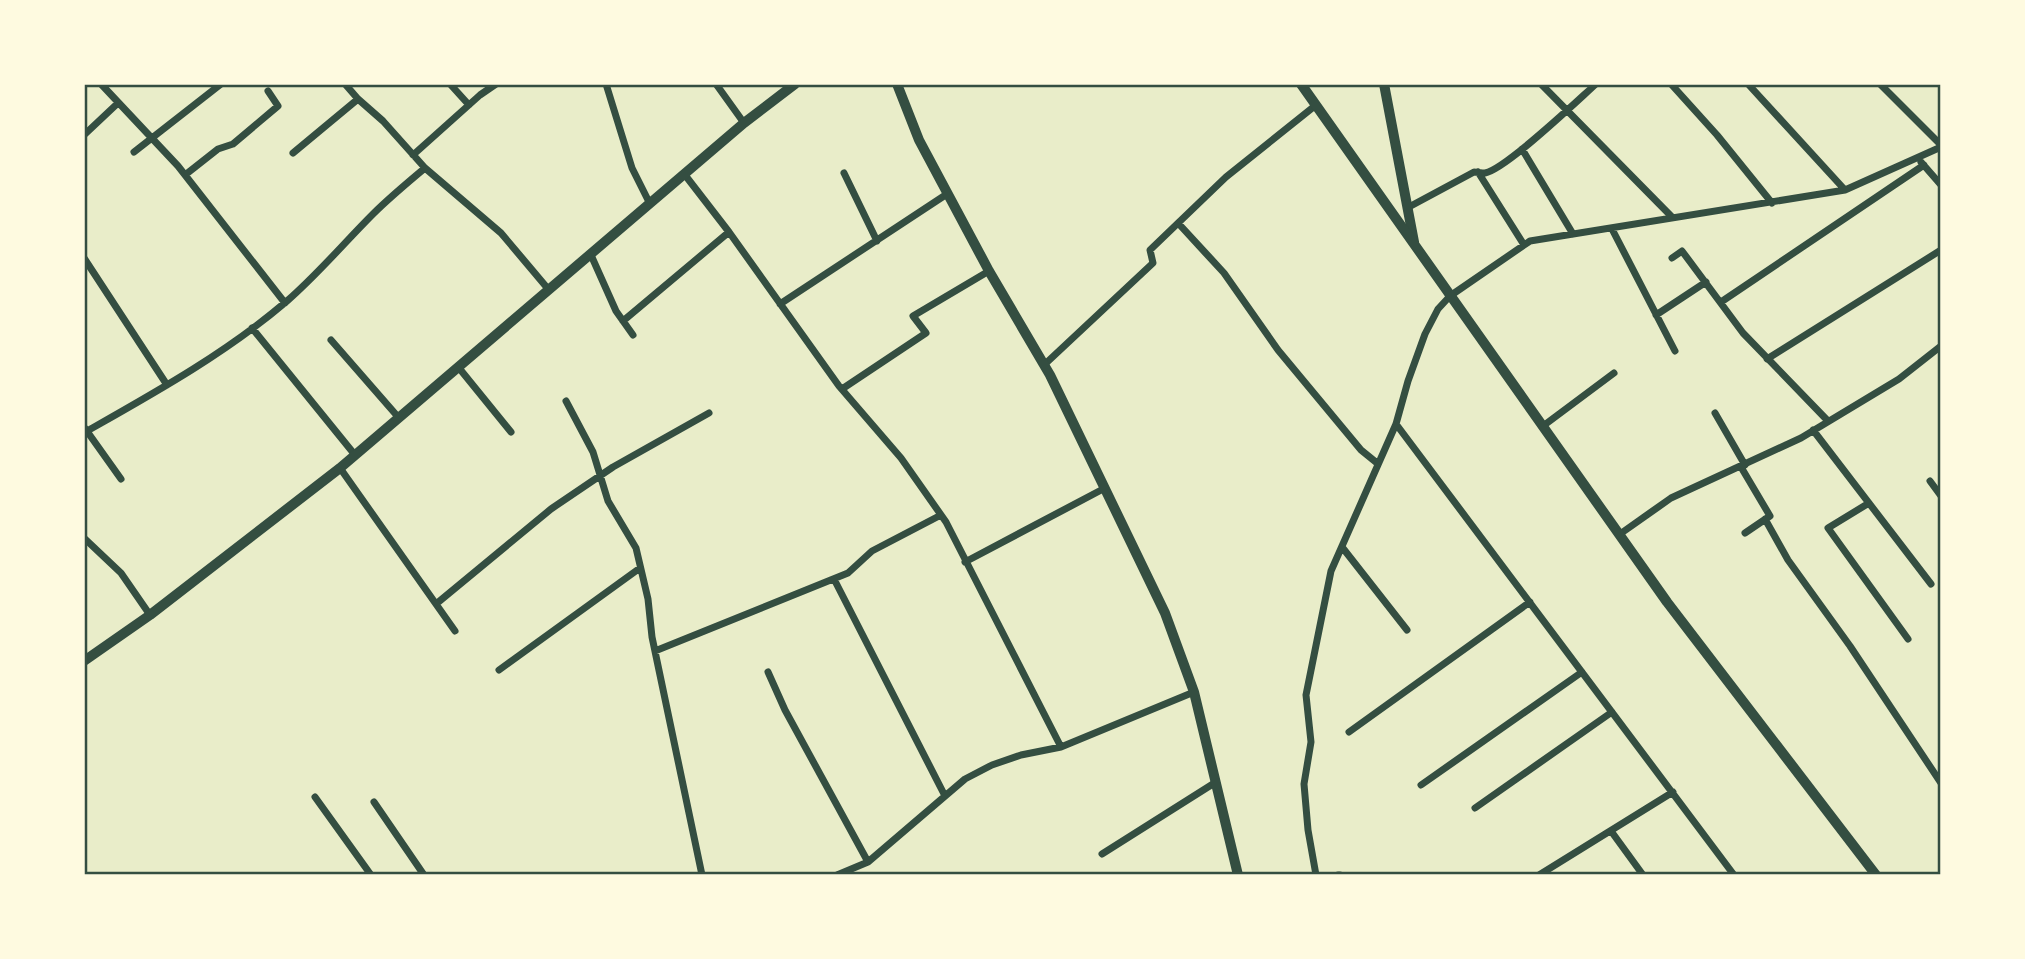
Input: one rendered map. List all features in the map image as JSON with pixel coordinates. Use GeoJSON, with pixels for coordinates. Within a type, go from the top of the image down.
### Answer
{"type":"FeatureCollection","features":[{"type":"Feature","properties":{"kind":"main road"},"geometry":{"type":"LineString","coordinates":[[1301,84],[1667,602],[1876,875]]}},
{"type":"Feature","properties":{"kind":"street"},"geometry":{"type":"LineString","coordinates":[[101,84],[185,174],[285,303]]}},
{"type":"Feature","properties":{"kind":"street"},"geometry":{"type":"LineString","coordinates":[[134,152],[221,84]]}},
{"type":"Feature","properties":{"kind":"street"},"geometry":{"type":"LineString","coordinates":[[345,84],[425,168],[501,233],[549,290]]}},
{"type":"Feature","properties":{"kind":"street"},"geometry":{"type":"LineString","coordinates":[[450,84],[469,105]]}},
{"type":"Feature","properties":{"kind":"street"},"geometry":{"type":"LineString","coordinates":[[413,155],[496,84]]}},
{"type":"Feature","properties":{"kind":"street"},"geometry":{"type":"LineString","coordinates":[[606,84],[632,168],[650,204]]}},
{"type":"Feature","properties":{"kind":"street"},"geometry":{"type":"LineString","coordinates":[[716,84],[744,123]]}},
{"type":"Feature","properties":{"kind":"street"},"geometry":{"type":"LineString","coordinates":[[84,661],[150,615],[355,456],[744,123],[795,84]]}},
{"type":"Feature","properties":{"kind":"street"},"geometry":{"type":"LineString","coordinates":[[897,84],[919,140],[989,271],[1044,365],[1165,613],[1194,692],[1238,875]]}},
{"type":"Feature","properties":{"kind":"street"},"geometry":{"type":"LineString","coordinates":[[1384,84],[1414,246]]}},
{"type":"Feature","properties":{"kind":"street"},"geometry":{"type":"LineString","coordinates":[[1541,84],[1672,217]]}},
{"type":"Feature","properties":{"kind":"street"},"geometry":{"type":"LineString","coordinates":[[1407,208],[1474,172],[1494,169],[1596,84]]}},
{"type":"Feature","properties":{"kind":"street"},"geometry":{"type":"LineString","coordinates":[[1671,84],[1717,135],[1772,204]]}},
{"type":"Feature","properties":{"kind":"street"},"geometry":{"type":"LineString","coordinates":[[1748,84],[1845,190]]}},
{"type":"Feature","properties":{"kind":"street"},"geometry":{"type":"LineString","coordinates":[[1316,875],[1304,784],[1311,742],[1306,695],[1331,571],[1396,424],[1425,334],[1438,309],[1450,296],[1530,241],[1672,217],[1772,204],[1845,190],[1941,146],[1880,84]]}},
{"type":"Feature","properties":{"kind":"street"},"geometry":{"type":"LineString","coordinates":[[185,174],[218,149],[233,144],[278,106],[268,91]]}},
{"type":"Feature","properties":{"kind":"street"},"geometry":{"type":"LineString","coordinates":[[293,153],[358,99]]}},
{"type":"Feature","properties":{"kind":"street"},"geometry":{"type":"LineString","coordinates":[[84,135],[118,103]]}},
{"type":"Feature","properties":{"kind":"street"},"geometry":{"type":"LineString","coordinates":[[1044,365],[1153,263],[1150,250],[1226,177],[1316,105]]}},
{"type":"Feature","properties":{"kind":"street"},"geometry":{"type":"LineString","coordinates":[[1521,149],[1573,234]]}},
{"type":"Feature","properties":{"kind":"street"},"geometry":{"type":"LineString","coordinates":[[1918,158],[1941,185]]}},
{"type":"Feature","properties":{"kind":"street"},"geometry":{"type":"LineString","coordinates":[[1721,302],[1924,165]]}},
{"type":"Feature","properties":{"kind":"street"},"geometry":{"type":"LineString","coordinates":[[121,479],[85,429],[167,385],[285,303],[317,275],[373,214],[425,168]]}},
{"type":"Feature","properties":{"kind":"street"},"geometry":{"type":"LineString","coordinates":[[844,173],[877,241]]}},
{"type":"Feature","properties":{"kind":"street"},"geometry":{"type":"LineString","coordinates":[[1478,173],[1524,245]]}},
{"type":"Feature","properties":{"kind":"street"},"geometry":{"type":"LineString","coordinates":[[685,175],[842,389],[901,458],[941,515],[988,601],[1061,747]]}},
{"type":"Feature","properties":{"kind":"street"},"geometry":{"type":"LineString","coordinates":[[780,304],[947,194]]}},
{"type":"Feature","properties":{"kind":"street"},"geometry":{"type":"LineString","coordinates":[[1178,223],[1224,273],[1278,349],[1361,450],[1377,463]]}},
{"type":"Feature","properties":{"kind":"street"},"geometry":{"type":"LineString","coordinates":[[1612,229],[1675,351]]}},
{"type":"Feature","properties":{"kind":"street"},"geometry":{"type":"LineString","coordinates":[[623,321],[729,232]]}},
{"type":"Feature","properties":{"kind":"street"},"geometry":{"type":"LineString","coordinates":[[1768,359],[1941,250]]}},
{"type":"Feature","properties":{"kind":"street"},"geometry":{"type":"LineString","coordinates":[[1672,258],[1682,251],[1743,333],[1828,421]]}},
{"type":"Feature","properties":{"kind":"street"},"geometry":{"type":"LineString","coordinates":[[591,255],[616,311],[633,335]]}},
{"type":"Feature","properties":{"kind":"street"},"geometry":{"type":"LineString","coordinates":[[84,258],[167,385]]}},
{"type":"Feature","properties":{"kind":"street"},"geometry":{"type":"LineString","coordinates":[[842,389],[926,333],[913,316],[989,271]]}},
{"type":"Feature","properties":{"kind":"street"},"geometry":{"type":"LineString","coordinates":[[1656,315],[1706,282]]}},
{"type":"Feature","properties":{"kind":"street"},"geometry":{"type":"LineString","coordinates":[[252,328],[355,456]]}},
{"type":"Feature","properties":{"kind":"street"},"geometry":{"type":"LineString","coordinates":[[331,340],[400,418]]}},
{"type":"Feature","properties":{"kind":"street"},"geometry":{"type":"LineString","coordinates":[[1620,534],[1671,498],[1743,466],[1813,430],[1899,379],[1941,346]]}},
{"type":"Feature","properties":{"kind":"street"},"geometry":{"type":"LineString","coordinates":[[459,368],[511,432]]}},
{"type":"Feature","properties":{"kind":"street"},"geometry":{"type":"LineString","coordinates":[[1543,426],[1614,373]]}},
{"type":"Feature","properties":{"kind":"street"},"geometry":{"type":"LineString","coordinates":[[566,401],[593,452],[608,501],[636,548],[702,875]]}},
{"type":"Feature","properties":{"kind":"street"},"geometry":{"type":"LineString","coordinates":[[436,604],[551,509],[599,476],[709,413]]}},
{"type":"Feature","properties":{"kind":"street"},"geometry":{"type":"LineString","coordinates":[[1715,413],[1770,516],[1745,534]]}},
{"type":"Feature","properties":{"kind":"street"},"geometry":{"type":"LineString","coordinates":[[1396,424],[1734,875]]}},
{"type":"Feature","properties":{"kind":"street"},"geometry":{"type":"LineString","coordinates":[[1813,430],[1931,584]]}},
{"type":"Feature","properties":{"kind":"street"},"geometry":{"type":"LineString","coordinates":[[340,468],[455,631]]}},
{"type":"Feature","properties":{"kind":"street"},"geometry":{"type":"LineString","coordinates":[[1930,481],[1941,496]]}},
{"type":"Feature","properties":{"kind":"street"},"geometry":{"type":"LineString","coordinates":[[965,562],[1105,488]]}},
{"type":"Feature","properties":{"kind":"street"},"geometry":{"type":"LineString","coordinates":[[1869,503],[1828,528],[1909,639]]}},
{"type":"Feature","properties":{"kind":"street"},"geometry":{"type":"LineString","coordinates":[[655,651],[848,573],[872,551],[941,515]]}},
{"type":"Feature","properties":{"kind":"street"},"geometry":{"type":"LineString","coordinates":[[1765,519],[1788,560],[1850,646],[1941,783]]}},
{"type":"Feature","properties":{"kind":"street"},"geometry":{"type":"LineString","coordinates":[[84,538],[121,573],[150,615]]}},
{"type":"Feature","properties":{"kind":"street"},"geometry":{"type":"LineString","coordinates":[[1342,547],[1407,630]]}},
{"type":"Feature","properties":{"kind":"street"},"geometry":{"type":"LineString","coordinates":[[499,670],[640,568]]}},
{"type":"Feature","properties":{"kind":"street"},"geometry":{"type":"LineString","coordinates":[[834,579],[945,796]]}},
{"type":"Feature","properties":{"kind":"street"},"geometry":{"type":"LineString","coordinates":[[1349,732],[1530,602]]}},
{"type":"Feature","properties":{"kind":"street"},"geometry":{"type":"LineString","coordinates":[[768,672],[785,710],[868,862]]}},
{"type":"Feature","properties":{"kind":"street"},"geometry":{"type":"LineString","coordinates":[[1421,785],[1582,672]]}},
{"type":"Feature","properties":{"kind":"street"},"geometry":{"type":"LineString","coordinates":[[837,875],[868,862],[965,779],[992,765],[1061,747],[1194,692]]}},
{"type":"Feature","properties":{"kind":"street"},"geometry":{"type":"LineString","coordinates":[[1475,808],[1612,712]]}},
{"type":"Feature","properties":{"kind":"street"},"geometry":{"type":"LineString","coordinates":[[1102,854],[1216,782]]}},
{"type":"Feature","properties":{"kind":"street"},"geometry":{"type":"LineString","coordinates":[[1539,875],[1672,792]]}},
{"type":"Feature","properties":{"kind":"street"},"geometry":{"type":"LineString","coordinates":[[315,797],[371,875]]}},
{"type":"Feature","properties":{"kind":"street"},"geometry":{"type":"LineString","coordinates":[[374,802],[424,875]]}},
{"type":"Feature","properties":{"kind":"street"},"geometry":{"type":"LineString","coordinates":[[1611,831],[1643,875]]}}]}
